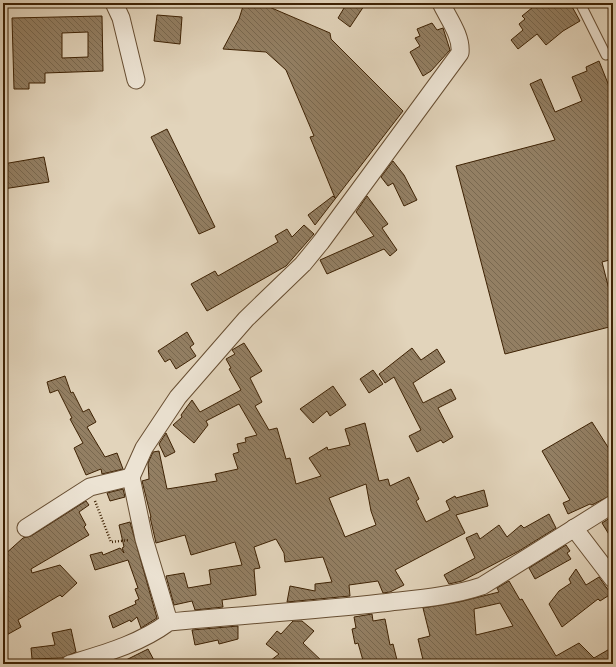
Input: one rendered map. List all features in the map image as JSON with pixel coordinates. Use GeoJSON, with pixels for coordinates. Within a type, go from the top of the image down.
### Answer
{"type":"FeatureCollection","features":[{"type":"Feature","properties":{"kind":"street"},"geometry":{"type":"LineString","coordinates":[[114,3],[121,18],[136,80]]}},
{"type":"Feature","properties":{"kind":"street"},"geometry":{"type":"LineString","coordinates":[[169,622],[144,539],[131,477],[144,448],[178,397],[246,319],[303,264],[460,53],[458,39],[441,3]]}},
{"type":"Feature","properties":{"kind":"street"},"geometry":{"type":"LineString","coordinates":[[26,528],[90,487],[131,477]]}},
{"type":"Feature","properties":{"kind":"street"},"geometry":{"type":"LineString","coordinates":[[70,664],[128,646],[152,634],[169,622],[347,607],[467,591],[482,586],[613,504]]}},
{"type":"Feature","properties":{"kind":"street"},"geometry":{"type":"LineString","coordinates":[[574,528],[613,579]]}},
{"type":"Feature","properties":{"kind":"lane"},"geometry":{"type":"LineString","coordinates":[[580,3],[606,55]]}},
{"type":"Feature","properties":{"kind":"path"},"geometry":{"type":"LineString","coordinates":[[90,487],[111,542],[144,539]]}},
{"type":"Feature","properties":{"kind":"building"},"geometry":{"type":"Polygon","coordinates":[[[244,3],[260,3],[330,33],[331,39],[403,111],[315,225],[308,215],[333,196],[335,198],[310,137],[314,136],[286,70],[266,52],[223,49],[239,19],[244,3]]]}},
{"type":"Feature","properties":{"kind":"building"},"geometry":{"type":"Polygon","coordinates":[[[347,3],[366,3],[350,27],[338,18],[347,3]]]}},
{"type":"Feature","properties":{"kind":"building"},"geometry":{"type":"Polygon","coordinates":[[[538,3],[570,3],[580,21],[563,31],[546,45],[537,34],[518,49],[511,40],[523,30],[519,24],[525,19],[522,16],[538,3]]]}},
{"type":"Feature","properties":{"kind":"building"},"geometry":{"type":"Polygon","coordinates":[[[157,15],[182,17],[180,44],[154,41],[157,15]]]}},
{"type":"Feature","properties":{"kind":"building"},"geometry":{"type":"Polygon","coordinates":[[[102,16],[103,71],[45,73],[45,83],[29,83],[29,89],[14,89],[12,18],[102,16]],[[88,32],[62,33],[62,58],[88,57],[88,32]]]}},
{"type":"Feature","properties":{"kind":"building"},"geometry":{"type":"Polygon","coordinates":[[[432,23],[437,30],[443,28],[450,50],[431,71],[423,76],[410,52],[420,46],[415,38],[420,36],[417,29],[432,23]]]}},
{"type":"Feature","properties":{"kind":"building"},"geometry":{"type":"Polygon","coordinates":[[[599,61],[613,96],[613,259],[602,262],[613,305],[613,326],[505,354],[456,166],[555,140],[530,84],[541,79],[555,112],[582,101],[572,77],[587,71],[586,67],[599,61]]]}},
{"type":"Feature","properties":{"kind":"building"},"geometry":{"type":"Polygon","coordinates":[[[167,129],[215,227],[199,234],[151,137],[167,129]]]}},
{"type":"Feature","properties":{"kind":"building"},"geometry":{"type":"Polygon","coordinates":[[[44,157],[49,182],[3,189],[3,164],[44,157]]]}},
{"type":"Feature","properties":{"kind":"building"},"geometry":{"type":"Polygon","coordinates":[[[393,161],[404,175],[417,200],[404,206],[393,183],[388,186],[381,177],[393,161]]]}},
{"type":"Feature","properties":{"kind":"building"},"geometry":{"type":"Polygon","coordinates":[[[367,196],[388,224],[382,228],[397,250],[390,256],[384,249],[327,274],[320,260],[374,236],[356,212],[367,196]]]}},
{"type":"Feature","properties":{"kind":"building"},"geometry":{"type":"Polygon","coordinates":[[[304,225],[314,234],[286,266],[207,311],[191,284],[215,271],[218,276],[278,242],[275,236],[287,229],[292,237],[304,225]]]}},
{"type":"Feature","properties":{"kind":"building"},"geometry":{"type":"Polygon","coordinates":[[[187,332],[194,344],[190,347],[196,356],[176,369],[170,359],[165,362],[158,351],[187,332]]]}},
{"type":"Feature","properties":{"kind":"building"},"geometry":{"type":"Polygon","coordinates":[[[244,343],[262,371],[250,378],[262,402],[255,406],[269,430],[277,428],[286,459],[290,458],[296,484],[321,476],[309,458],[327,447],[328,450],[350,445],[345,429],[365,423],[379,481],[388,479],[390,486],[409,477],[419,499],[416,501],[426,522],[450,510],[446,501],[455,496],[456,498],[484,490],[488,506],[456,515],[465,533],[395,570],[404,585],[390,592],[383,593],[378,581],[349,585],[350,596],[287,602],[290,586],[315,591],[315,584],[332,582],[323,557],[285,562],[284,553],[276,539],[254,547],[260,568],[254,569],[256,595],[222,600],[223,607],[195,610],[192,601],[174,605],[166,576],[184,573],[188,588],[211,584],[209,570],[242,565],[235,542],[191,555],[185,535],[156,543],[142,481],[149,479],[148,463],[153,452],[159,451],[167,489],[217,481],[215,474],[238,469],[233,454],[239,452],[237,444],[246,442],[245,438],[257,435],[239,404],[206,421],[208,425],[194,443],[173,425],[182,417],[181,415],[192,400],[200,412],[241,390],[229,369],[231,368],[226,359],[235,354],[232,350],[244,343]],[[366,484],[329,498],[345,537],[376,525],[371,511],[366,484]]]}},
{"type":"Feature","properties":{"kind":"building"},"geometry":{"type":"Polygon","coordinates":[[[412,348],[421,360],[437,349],[445,362],[413,383],[423,403],[451,389],[456,399],[438,408],[453,437],[443,443],[441,440],[417,452],[409,436],[421,430],[394,377],[385,383],[379,374],[412,348]]]}},
{"type":"Feature","properties":{"kind":"building"},"geometry":{"type":"Polygon","coordinates":[[[373,370],[383,384],[369,393],[360,379],[373,370]]]}},
{"type":"Feature","properties":{"kind":"building"},"geometry":{"type":"Polygon","coordinates":[[[65,376],[71,393],[73,392],[83,412],[89,409],[96,422],[87,427],[105,457],[117,453],[123,469],[102,474],[101,469],[86,475],[74,448],[83,443],[70,419],[72,418],[58,390],[50,393],[47,382],[65,376]]]}},
{"type":"Feature","properties":{"kind":"building"},"geometry":{"type":"Polygon","coordinates":[[[333,386],[346,405],[330,416],[327,411],[313,423],[300,409],[333,386]]]}},
{"type":"Feature","properties":{"kind":"building"},"geometry":{"type":"Polygon","coordinates":[[[592,422],[613,455],[613,494],[592,505],[590,504],[568,514],[563,503],[570,500],[542,451],[592,422]]]}},
{"type":"Feature","properties":{"kind":"building"},"geometry":{"type":"Polygon","coordinates":[[[166,433],[175,452],[165,457],[159,444],[166,433]]]}},
{"type":"Feature","properties":{"kind":"building"},"geometry":{"type":"Polygon","coordinates":[[[123,489],[125,497],[110,501],[107,493],[123,489]]]}},
{"type":"Feature","properties":{"kind":"building"},"geometry":{"type":"Polygon","coordinates":[[[86,501],[89,505],[79,512],[86,525],[84,527],[89,535],[31,569],[32,573],[60,565],[77,583],[62,597],[60,595],[18,620],[21,627],[3,637],[3,556],[23,538],[31,536],[86,501]]]}},
{"type":"Feature","properties":{"kind":"building"},"geometry":{"type":"Polygon","coordinates":[[[549,514],[556,528],[519,551],[462,581],[449,584],[444,575],[475,558],[466,538],[477,533],[480,539],[499,525],[507,537],[521,525],[524,528],[549,514]]]}},
{"type":"Feature","properties":{"kind":"building"},"geometry":{"type":"Polygon","coordinates":[[[613,516],[613,541],[602,523],[613,516]]]}},
{"type":"Feature","properties":{"kind":"building"},"geometry":{"type":"Polygon","coordinates":[[[130,522],[157,618],[141,628],[137,617],[131,622],[130,620],[113,628],[109,616],[136,604],[135,601],[139,599],[135,589],[138,588],[128,560],[95,570],[90,555],[102,552],[103,555],[120,548],[124,553],[119,525],[130,522]]]}},
{"type":"Feature","properties":{"kind":"building"},"geometry":{"type":"Polygon","coordinates":[[[566,545],[570,551],[567,553],[571,559],[535,579],[529,568],[566,545]]]}},
{"type":"Feature","properties":{"kind":"building"},"geometry":{"type":"Polygon","coordinates":[[[576,569],[586,585],[599,577],[611,594],[600,601],[598,599],[562,627],[549,604],[559,591],[571,583],[569,579],[576,569]]]}},
{"type":"Feature","properties":{"kind":"building"},"geometry":{"type":"Polygon","coordinates":[[[509,581],[520,600],[522,599],[556,656],[579,643],[594,658],[613,647],[613,664],[424,664],[418,639],[430,636],[423,608],[459,602],[499,592],[497,588],[509,581]],[[500,603],[474,609],[476,635],[513,626],[500,603]]]}},
{"type":"Feature","properties":{"kind":"building"},"geometry":{"type":"Polygon","coordinates":[[[372,614],[373,621],[385,619],[390,645],[393,644],[397,660],[381,664],[364,664],[358,643],[355,644],[352,629],[356,628],[354,617],[372,614]]]}},
{"type":"Feature","properties":{"kind":"building"},"geometry":{"type":"Polygon","coordinates":[[[293,621],[302,621],[314,631],[303,643],[325,664],[266,664],[279,654],[266,644],[277,631],[281,634],[293,621]]]}},
{"type":"Feature","properties":{"kind":"building"},"geometry":{"type":"Polygon","coordinates":[[[238,626],[238,639],[219,644],[218,640],[195,645],[192,630],[238,626]]]}},
{"type":"Feature","properties":{"kind":"building"},"geometry":{"type":"Polygon","coordinates":[[[71,629],[76,652],[62,658],[32,659],[31,648],[55,645],[52,633],[71,629]]]}},
{"type":"Feature","properties":{"kind":"building"},"geometry":{"type":"Polygon","coordinates":[[[148,649],[156,664],[118,664],[148,649]]]}}]}
